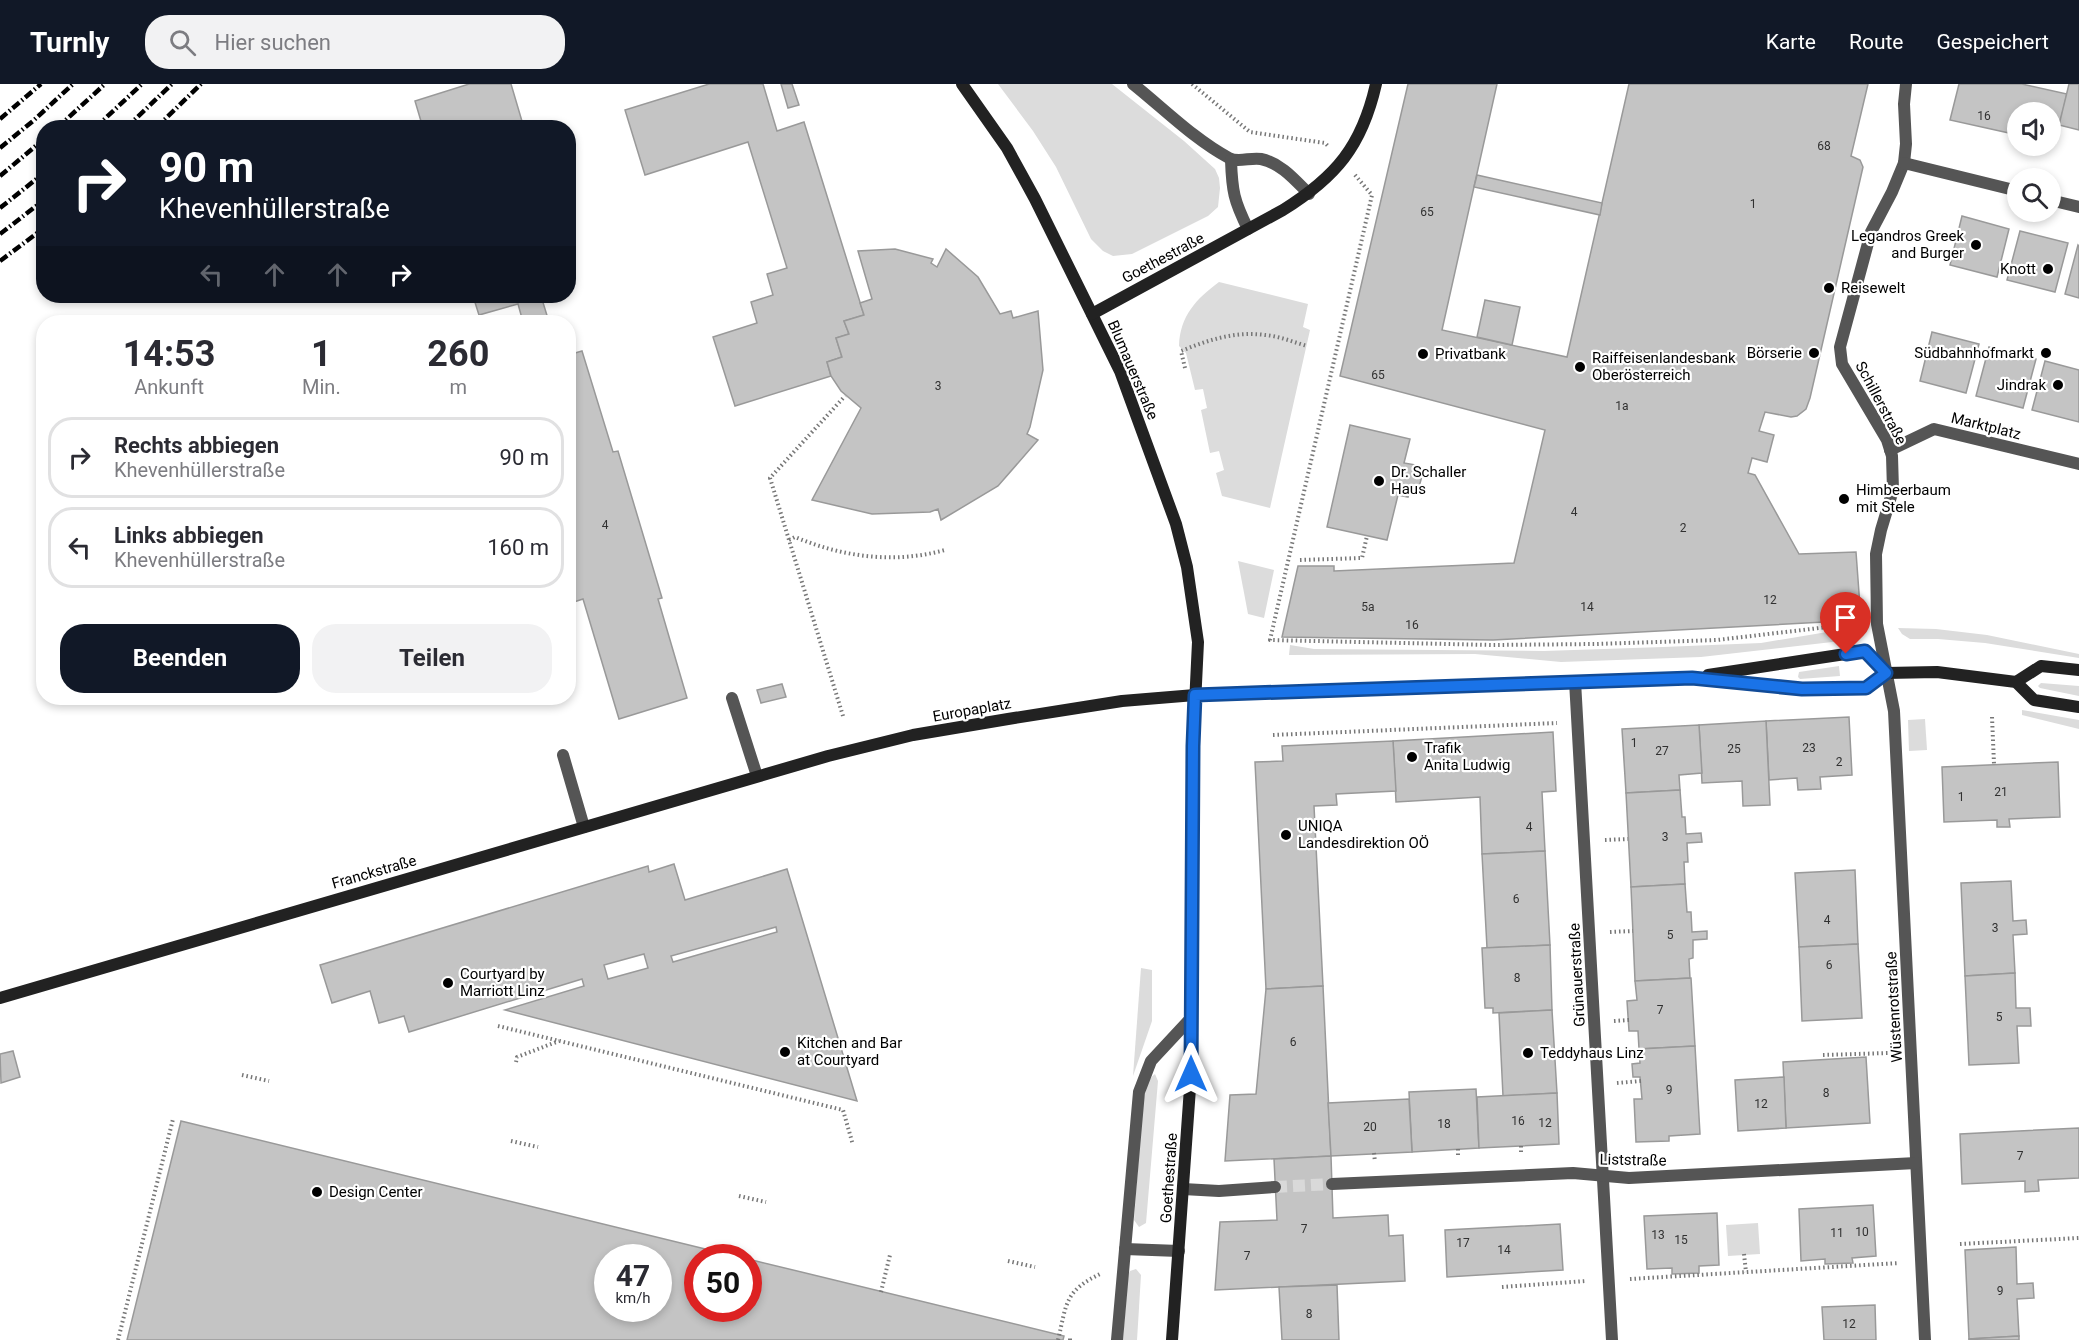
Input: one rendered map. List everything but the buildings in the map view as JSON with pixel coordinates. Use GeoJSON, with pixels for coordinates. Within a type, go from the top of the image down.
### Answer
{"type":"FeatureCollection","features":[{"type":"Feature","properties":{"kind":"main road","name":"Blumauerstraße"},"geometry":{"type":"LineString","coordinates":[[962,84],[1007,148],[1120,371],[1176,524],[1187,567],[1198,642],[1195,695]]}},
{"type":"Feature","properties":{"kind":"main road","name":"Goethestraße"},"geometry":{"type":"LineString","coordinates":[[1092,314],[1309,194],[1343,162],[1355,143],[1376,84]]}},
{"type":"Feature","properties":{"kind":"main road"},"geometry":{"type":"LineString","coordinates":[[1692,678],[1865,651],[1886,673]]}},
{"type":"Feature","properties":{"kind":"main road"},"geometry":{"type":"LineString","coordinates":[[2016,682],[2041,666],[2079,670]]}},
{"type":"Feature","properties":{"kind":"main road"},"geometry":{"type":"LineString","coordinates":[[1692,678],[1802,689],[1866,688],[1886,673],[1937,672],[2016,682],[2034,700],[2079,707]]}},
{"type":"Feature","properties":{"kind":"main road","name":"Europaplatz"},"geometry":{"type":"LineString","coordinates":[[757,776],[913,735],[1122,701],[1195,695],[1692,678]]}},
{"type":"Feature","properties":{"kind":"main road","name":"Goethestraße"},"geometry":{"type":"LineString","coordinates":[[1172,1340],[1191,1074],[1195,695]]}},
{"type":"Feature","properties":{"kind":"main road","name":"Franckstraße"},"geometry":{"type":"LineString","coordinates":[[0,998],[757,776]]}},
{"type":"Feature","properties":{"kind":"street"},"geometry":{"type":"LineString","coordinates":[[1133,84],[1231,160],[1260,159],[1290,175],[1309,194]]}},
{"type":"Feature","properties":{"kind":"street","name":"Schillerstraße"},"geometry":{"type":"LineString","coordinates":[[1886,673],[1877,624],[1876,554],[1893,490],[1890,450],[1887,440],[1842,364],[1840,347],[1871,232],[1904,163],[1906,84]]}},
{"type":"Feature","properties":{"kind":"street"},"geometry":{"type":"LineString","coordinates":[[1231,160],[1232,191],[1236,206],[1248,229]]}},
{"type":"Feature","properties":{"kind":"street"},"geometry":{"type":"LineString","coordinates":[[1904,163],[2007,188]]}},
{"type":"Feature","properties":{"kind":"street"},"geometry":{"type":"LineString","coordinates":[[2061,203],[2079,207]]}},
{"type":"Feature","properties":{"kind":"street","name":"Marktplatz"},"geometry":{"type":"LineString","coordinates":[[1890,450],[1934,429],[2079,464]]}},
{"type":"Feature","properties":{"kind":"street","name":"Wüstenrotstraße"},"geometry":{"type":"LineString","coordinates":[[1886,673],[1894,711],[1925,1340]]}},
{"type":"Feature","properties":{"kind":"street","name":"Grünauerstraße"},"geometry":{"type":"LineString","coordinates":[[1575,681],[1612,1340]]}},
{"type":"Feature","properties":{"kind":"street"},"geometry":{"type":"LineString","coordinates":[[732,698],[757,776]]}},
{"type":"Feature","properties":{"kind":"street"},"geometry":{"type":"LineString","coordinates":[[563,755],[584,827]]}},
{"type":"Feature","properties":{"kind":"street"},"geometry":{"type":"LineString","coordinates":[[1117,1340],[1139,1092],[1151,1061],[1192,1017]]}},
{"type":"Feature","properties":{"kind":"street","name":"Liststraße"},"geometry":{"type":"LineString","coordinates":[[1332,1184],[1573,1173],[1629,1178],[1916,1163]]}},
{"type":"Feature","properties":{"kind":"street"},"geometry":{"type":"LineString","coordinates":[[1183,1189],[1219,1191],[1275,1187]]}},
{"type":"Feature","properties":{"kind":"street"},"geometry":{"type":"LineString","coordinates":[[1125,1249],[1179,1251]]}},
{"type":"Feature","properties":{"kind":"path"},"geometry":{"type":"LineString","coordinates":[[1192,84],[1250,132],[1326,143]]}},
{"type":"Feature","properties":{"kind":"path"},"geometry":{"type":"LineString","coordinates":[[1360,180],[1372,195],[1270,640],[1492,645],[1717,640],[1845,625],[1845,617]]}},
{"type":"Feature","properties":{"kind":"path"},"geometry":{"type":"LineString","coordinates":[[1185,368],[1181,351],[1225,336],[1267,335],[1307,346]]}},
{"type":"Feature","properties":{"kind":"path"},"geometry":{"type":"LineString","coordinates":[[843,716],[770,478],[845,396]]}},
{"type":"Feature","properties":{"kind":"path"},"geometry":{"type":"LineString","coordinates":[[1300,560],[1362,558],[1367,536]]}},
{"type":"Feature","properties":{"kind":"path"},"geometry":{"type":"LineString","coordinates":[[789,540],[795,537],[818,547],[863,556],[894,558],[928,555],[945,550]]}},
{"type":"Feature","properties":{"kind":"path"},"geometry":{"type":"LineString","coordinates":[[1992,717],[1994,764]]}},
{"type":"Feature","properties":{"kind":"path"},"geometry":{"type":"LineString","coordinates":[[1273,735],[1561,723]]}},
{"type":"Feature","properties":{"kind":"path"},"geometry":{"type":"LineString","coordinates":[[1605,840],[1628,839]]}},
{"type":"Feature","properties":{"kind":"path"},"geometry":{"type":"LineString","coordinates":[[1609,932],[1633,931]]}},
{"type":"Feature","properties":{"kind":"path"},"geometry":{"type":"LineString","coordinates":[[1614,1021],[1629,1020]]}},
{"type":"Feature","properties":{"kind":"path"},"geometry":{"type":"LineString","coordinates":[[498,1026],[843,1110],[853,1144]]}},
{"type":"Feature","properties":{"kind":"path"},"geometry":{"type":"LineString","coordinates":[[516,1062],[517,1057],[560,1041]]}},
{"type":"Feature","properties":{"kind":"path"},"geometry":{"type":"LineString","coordinates":[[1823,1055],[1889,1053]]}},
{"type":"Feature","properties":{"kind":"path"},"geometry":{"type":"LineString","coordinates":[[242,1075],[269,1081]]}},
{"type":"Feature","properties":{"kind":"path"},"geometry":{"type":"LineString","coordinates":[[1617,1083],[1641,1081]]}},
{"type":"Feature","properties":{"kind":"path"},"geometry":{"type":"LineString","coordinates":[[118,1340],[173,1119]]}},
{"type":"Feature","properties":{"kind":"path"},"geometry":{"type":"LineString","coordinates":[[511,1141],[538,1147]]}},
{"type":"Feature","properties":{"kind":"path"},"geometry":{"type":"LineString","coordinates":[[739,1196],[766,1202]]}},
{"type":"Feature","properties":{"kind":"path"},"geometry":{"type":"LineString","coordinates":[[1960,1244],[2079,1238]]}},
{"type":"Feature","properties":{"kind":"path"},"geometry":{"type":"LineString","coordinates":[[1744,1254],[1746,1272]]}},
{"type":"Feature","properties":{"kind":"path"},"geometry":{"type":"LineString","coordinates":[[880,1292],[890,1255]]}},
{"type":"Feature","properties":{"kind":"path"},"geometry":{"type":"LineString","coordinates":[[1008,1262],[1035,1267]]}},
{"type":"Feature","properties":{"kind":"path"},"geometry":{"type":"LineString","coordinates":[[1628,1279],[1899,1263]]}},
{"type":"Feature","properties":{"kind":"path"},"geometry":{"type":"LineString","coordinates":[[1058,1340],[1069,1297],[1083,1282],[1105,1272]]}},
{"type":"Feature","properties":{"kind":"path"},"geometry":{"type":"LineString","coordinates":[[1502,1287],[1586,1281]]}},
{"type":"Feature","properties":{"kind":"shaded area"},"geometry":{"type":"Polygon","coordinates":[[[998,84],[1112,84],[1184,141],[1215,169],[1220,188],[1218,207],[1208,216],[1132,254],[1113,256],[1103,251],[1091,239],[1056,167],[998,84]]]}},
{"type":"Feature","properties":{"kind":"shaded area"},"geometry":{"type":"Polygon","coordinates":[[[1219,282],[1308,304],[1303,327],[1310,330],[1270,508],[1222,496],[1216,473],[1224,470],[1219,451],[1210,453],[1201,410],[1207,408],[1203,389],[1195,390],[1186,353],[1179,346],[1182,326],[1191,309],[1219,282]]]}},
{"type":"Feature","properties":{"kind":"shaded area"},"geometry":{"type":"Polygon","coordinates":[[[1238,561],[1274,570],[1264,618],[1248,614],[1238,561]]]}},
{"type":"Feature","properties":{"kind":"shaded area"},"geometry":{"type":"Polygon","coordinates":[[[1898,628],[1936,629],[1987,635],[2079,654],[2079,658],[1985,643],[1910,639],[1898,628]]]}},
{"type":"Feature","properties":{"kind":"shaded area"},"geometry":{"type":"Polygon","coordinates":[[[1839,630],[1841,641],[1701,657],[1561,662],[1475,654],[1289,655],[1290,645],[1314,649],[1544,651],[1761,643],[1839,630]]]}},
{"type":"Feature","properties":{"kind":"shaded area"},"geometry":{"type":"Polygon","coordinates":[[[1839,666],[1840,676],[1800,679],[1798,677],[1799,672],[1839,666]]]}},
{"type":"Feature","properties":{"kind":"shaded area"},"geometry":{"type":"Polygon","coordinates":[[[2041,683],[2079,686],[2079,696],[2040,688],[2038,686],[2041,683]]]}},
{"type":"Feature","properties":{"kind":"shaded area"},"geometry":{"type":"Polygon","coordinates":[[[2022,710],[2079,720],[2079,729],[2022,715],[2022,710]]]}},
{"type":"Feature","properties":{"kind":"shaded area"},"geometry":{"type":"Polygon","coordinates":[[[1925,719],[1927,750],[1909,751],[1908,720],[1925,719]]]}},
{"type":"Feature","properties":{"kind":"shaded area"},"geometry":{"type":"Polygon","coordinates":[[[1141,968],[1152,970],[1152,1021],[1133,1076],[1141,968]]]}},
{"type":"Feature","properties":{"kind":"shaded area"},"geometry":{"type":"Polygon","coordinates":[[[1155,1074],[1158,1081],[1146,1223],[1139,1227],[1134,1220],[1143,1101],[1148,1082],[1155,1074]]]}},
{"type":"Feature","properties":{"kind":"shaded area"},"geometry":{"type":"Polygon","coordinates":[[[1758,1223],[1760,1254],[1728,1256],[1726,1225],[1758,1223]]]}},
{"type":"Feature","properties":{"kind":"shaded area"},"geometry":{"type":"Polygon","coordinates":[[[1136,1269],[1141,1275],[1137,1340],[1123,1340],[1128,1275],[1130,1271],[1136,1269]]]}},
{"type":"Feature","properties":{"kind":"tunnel"},"geometry":{"type":"LineString","coordinates":[[1275,1187],[1332,1184]]}},
{"type":"Feature","properties":{"kind":"railway"},"geometry":{"type":"LineString","coordinates":[[0,119],[41,84]]}},
{"type":"Feature","properties":{"kind":"railway"},"geometry":{"type":"LineString","coordinates":[[0,148],[73,84]]}},
{"type":"Feature","properties":{"kind":"railway"},"geometry":{"type":"LineString","coordinates":[[66,120],[105,84]]}},
{"type":"Feature","properties":{"kind":"railway"},"geometry":{"type":"LineString","coordinates":[[104,120],[142,84]]}},
{"type":"Feature","properties":{"kind":"railway"},"geometry":{"type":"LineString","coordinates":[[134,120],[172,84]]}},
{"type":"Feature","properties":{"kind":"railway"},"geometry":{"type":"LineString","coordinates":[[164,120],[201,84]]}},
{"type":"Feature","properties":{"kind":"railway"},"geometry":{"type":"LineString","coordinates":[[0,176],[36,146]]}},
{"type":"Feature","properties":{"kind":"railway"},"geometry":{"type":"LineString","coordinates":[[0,208],[36,179]]}},
{"type":"Feature","properties":{"kind":"railway"},"geometry":{"type":"LineString","coordinates":[[0,234],[36,206]]}},
{"type":"Feature","properties":{"kind":"railway"},"geometry":{"type":"LineString","coordinates":[[0,261],[36,234]]}},
{"type":"Feature","properties":{"kind":"place","name":"Legandros Greek and Burger"},"geometry":{"type":"Point","coordinates":[1976,245]}},
{"type":"Feature","properties":{"kind":"place","name":"Knott"},"geometry":{"type":"Point","coordinates":[2048,269]}},
{"type":"Feature","properties":{"kind":"place","name":"Reisewelt"},"geometry":{"type":"Point","coordinates":[1829,288]}},
{"type":"Feature","properties":{"kind":"place","name":"Börserie"},"geometry":{"type":"Point","coordinates":[1814,353]}},
{"type":"Feature","properties":{"kind":"place","name":"Südbahnhofmarkt"},"geometry":{"type":"Point","coordinates":[2046,353]}},
{"type":"Feature","properties":{"kind":"place","name":"Privatbank"},"geometry":{"type":"Point","coordinates":[1423,354]}},
{"type":"Feature","properties":{"kind":"place","name":"Raiffeisenlandesbank Oberösterreich"},"geometry":{"type":"Point","coordinates":[1580,367]}},
{"type":"Feature","properties":{"kind":"place","name":"Jindrak"},"geometry":{"type":"Point","coordinates":[2058,385]}},
{"type":"Feature","properties":{"kind":"place","name":"Dr. Schaller Haus"},"geometry":{"type":"Point","coordinates":[1379,481]}},
{"type":"Feature","properties":{"kind":"place","name":"Himbeerbaum mit Stele"},"geometry":{"type":"Point","coordinates":[1844,499]}},
{"type":"Feature","properties":{"kind":"place","name":"Trafik Anita Ludwig"},"geometry":{"type":"Point","coordinates":[1412,757]}},
{"type":"Feature","properties":{"kind":"place","name":"UNIQA Landesdirektion OÖ"},"geometry":{"type":"Point","coordinates":[1286,835]}},
{"type":"Feature","properties":{"kind":"place","name":"Courtyard by Marriott Linz"},"geometry":{"type":"Point","coordinates":[448,983]}},
{"type":"Feature","properties":{"kind":"place","name":"Kitchen and Bar at Courtyard"},"geometry":{"type":"Point","coordinates":[785,1052]}},
{"type":"Feature","properties":{"kind":"place","name":"Teddyhaus Linz"},"geometry":{"type":"Point","coordinates":[1528,1053]}},
{"type":"Feature","properties":{"kind":"place","name":"Design Center"},"geometry":{"type":"Point","coordinates":[317,1192]}},
{"type":"Feature","properties":{"kind":"route"},"geometry":{"type":"LineString","coordinates":[[1191,1074],[1195,695],[1692,678],[1802,689],[1866,688],[1886,673],[1865,651],[1846,654]]}}]}
